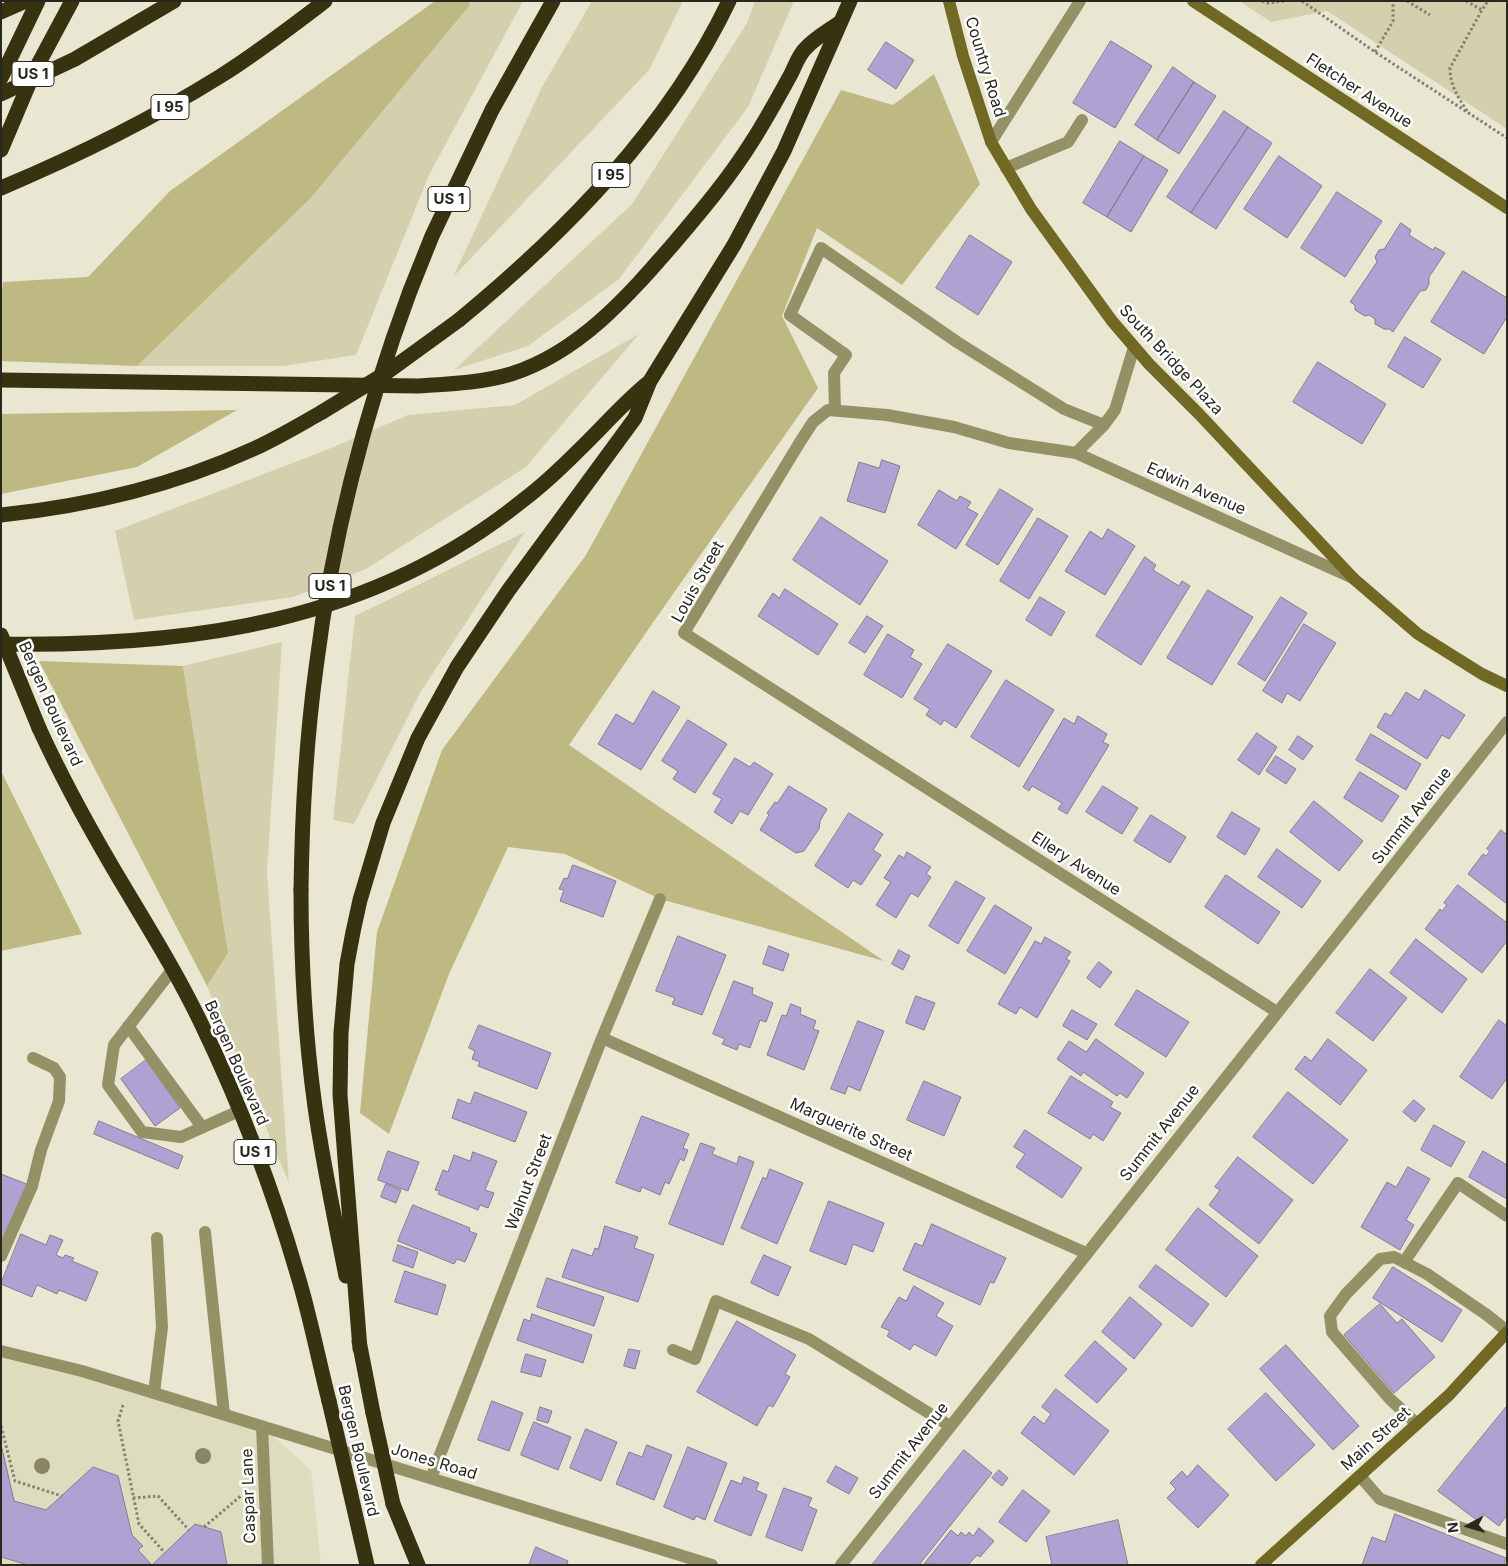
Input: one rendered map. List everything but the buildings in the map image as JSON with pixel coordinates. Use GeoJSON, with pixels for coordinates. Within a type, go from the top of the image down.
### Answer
{"type":"FeatureCollection","features":[{"type":"Feature","properties":{"kind":"highway"},"geometry":{"type":"LineString","coordinates":[[1,12],[26,1]]}},
{"type":"Feature","properties":{"kind":"highway"},"geometry":{"type":"LineString","coordinates":[[1,78],[38,1]]}},
{"type":"Feature","properties":{"kind":"highway","name":"US 1"},"geometry":{"type":"LineString","coordinates":[[1,150],[34,72],[72,1]]}},
{"type":"Feature","properties":{"kind":"highway"},"geometry":{"type":"LineString","coordinates":[[1,94],[75,59],[174,1]]}},
{"type":"Feature","properties":{"kind":"highway","name":"I 95"},"geometry":{"type":"LineString","coordinates":[[1,188],[99,144],[161,112],[221,76],[278,37],[325,1]]}},
{"type":"Feature","properties":{"kind":"highway","name":"US 1"},"geometry":{"type":"LineString","coordinates":[[360,1349],[315,1107],[304,992],[301,890],[305,788],[316,667],[334,559],[346,502],[390,344],[432,236],[492,110],[552,1]]}},
{"type":"Feature","properties":{"kind":"highway","name":"I 95"},"geometry":{"type":"LineString","coordinates":[[1,515],[108,498],[174,480],[251,450],[322,412],[386,373],[459,320],[495,290],[535,253],[618,167],[684,81],[729,1]]}},
{"type":"Feature","properties":{"kind":"highway"},"geometry":{"type":"LineString","coordinates":[[360,1349],[340,1096],[341,1033],[347,964],[360,900],[383,823],[422,731],[457,667],[508,591],[635,418],[650,381],[734,246],[784,152],[850,1]]}},
{"type":"Feature","properties":{"kind":"highway"},"geometry":{"type":"LineString","coordinates":[[1,380],[418,386],[469,383],[491,379],[533,365],[571,345],[588,332],[654,267],[728,178],[762,124],[804,49],[841,22]]}},
{"type":"Feature","properties":{"kind":"highway"},"geometry":{"type":"LineString","coordinates":[[1,644],[116,641],[203,634],[271,622],[304,613],[370,590],[430,562],[499,519],[549,478],[627,400],[650,381]]}},
{"type":"Feature","properties":{"kind":"highway"},"geometry":{"type":"LineString","coordinates":[[1,523],[47,509]]}},
{"type":"Feature","properties":{"kind":"highway","name":"Bergen Boulevard"},"geometry":{"type":"LineString","coordinates":[[1,635],[39,728],[82,813],[200,1022],[263,1172],[297,1272],[330,1401],[366,1565]]}},
{"type":"Feature","properties":{"kind":"highway","name":"Bergen Boulevard"},"geometry":{"type":"LineString","coordinates":[[360,1349],[372,1413],[409,1565]]}},
{"type":"Feature","properties":{"kind":"highway"},"geometry":{"type":"LineString","coordinates":[[393,1504],[418,1565]]}},
{"type":"Feature","properties":{"kind":"main road","name":"Country Road"},"geometry":{"type":"LineString","coordinates":[[949,1],[963,56],[991,142]]}},
{"type":"Feature","properties":{"kind":"main road","name":"Fletcher Avenue"},"geometry":{"type":"LineString","coordinates":[[1193,1],[1507,208]]}},
{"type":"Feature","properties":{"kind":"main road","name":"South Bridge Plaza"},"geometry":{"type":"LineString","coordinates":[[991,142],[1031,209],[1112,321],[1134,347],[1354,578]]}},
{"type":"Feature","properties":{"kind":"main road","name":"Edwin Avenue"},"geometry":{"type":"LineString","coordinates":[[1354,578],[1418,634],[1482,674],[1507,686]]}},
{"type":"Feature","properties":{"kind":"main road","name":"Main Street"},"geometry":{"type":"LineString","coordinates":[[1261,1565],[1449,1395],[1507,1332]]}},
{"type":"Feature","properties":{"kind":"street"},"geometry":{"type":"LineString","coordinates":[[991,142],[1080,1]]}},
{"type":"Feature","properties":{"kind":"street"},"geometry":{"type":"LineString","coordinates":[[1006,168],[1068,142],[1082,120]]}},
{"type":"Feature","properties":{"kind":"street"},"geometry":{"type":"LineString","coordinates":[[835,410],[834,373],[846,355],[790,315],[821,248],[982,358],[1064,409],[1104,425]]}},
{"type":"Feature","properties":{"kind":"street"},"geometry":{"type":"LineString","coordinates":[[1076,453],[1104,425],[1115,410],[1134,347]]}},
{"type":"Feature","properties":{"kind":"street","name":"Louis Street"},"geometry":{"type":"LineString","coordinates":[[835,410],[828,410],[813,422],[684,633],[856,743]]}},
{"type":"Feature","properties":{"kind":"street","name":"Edwin Avenue"},"geometry":{"type":"LineString","coordinates":[[835,410],[886,415],[954,426],[1009,443],[1076,453],[1354,578]]}},
{"type":"Feature","properties":{"kind":"street","name":"Summit Avenue"},"geometry":{"type":"LineString","coordinates":[[840,1565],[1507,722]]}},
{"type":"Feature","properties":{"kind":"street","name":"Ellery Avenue"},"geometry":{"type":"LineString","coordinates":[[856,743],[1277,1012]]}},
{"type":"Feature","properties":{"kind":"street","name":"Walnut Street"},"geometry":{"type":"LineString","coordinates":[[431,1478],[602,1038],[660,899]]}},
{"type":"Feature","properties":{"kind":"street"},"geometry":{"type":"LineString","coordinates":[[172,970],[114,1045],[108,1085],[142,1132],[181,1136],[239,1111]]}},
{"type":"Feature","properties":{"kind":"street"},"geometry":{"type":"LineString","coordinates":[[128,1026],[202,1127]]}},
{"type":"Feature","properties":{"kind":"street","name":"Marguerite Street"},"geometry":{"type":"LineString","coordinates":[[602,1038],[1086,1252]]}},
{"type":"Feature","properties":{"kind":"street"},"geometry":{"type":"LineString","coordinates":[[1,1256],[32,1186],[41,1150],[58,1101],[60,1077],[54,1068],[33,1058]]}},
{"type":"Feature","properties":{"kind":"street"},"geometry":{"type":"LineString","coordinates":[[1404,1262],[1458,1183],[1507,1216]]}},
{"type":"Feature","properties":{"kind":"street"},"geometry":{"type":"LineString","coordinates":[[204,1232],[224,1414]]}},
{"type":"Feature","properties":{"kind":"street"},"geometry":{"type":"LineString","coordinates":[[154,1393],[162,1327],[157,1238]]}},
{"type":"Feature","properties":{"kind":"street"},"geometry":{"type":"LineString","coordinates":[[1417,1424],[1390,1399],[1332,1332],[1330,1316],[1346,1294],[1380,1259],[1394,1257],[1428,1274],[1487,1315],[1507,1332]]}},
{"type":"Feature","properties":{"kind":"street"},"geometry":{"type":"LineString","coordinates":[[673,1350],[696,1359],[716,1301],[809,1339],[950,1426]]}},
{"type":"Feature","properties":{"kind":"street","name":"Jones Road"},"geometry":{"type":"LineString","coordinates":[[1,1351],[82,1371],[712,1565]]}},
{"type":"Feature","properties":{"kind":"street","name":"Caspar Lane"},"geometry":{"type":"LineString","coordinates":[[262,1426],[268,1565]]}},
{"type":"Feature","properties":{"kind":"street"},"geometry":{"type":"LineString","coordinates":[[1360,1476],[1380,1499],[1507,1544]]}},
{"type":"Feature","properties":{"kind":"path"},"geometry":{"type":"LineString","coordinates":[[1262,1],[1268,3],[1284,1]]}},
{"type":"Feature","properties":{"kind":"path"},"geometry":{"type":"LineString","coordinates":[[1302,1],[1375,52],[1507,138]]}},
{"type":"Feature","properties":{"kind":"path"},"geometry":{"type":"LineString","coordinates":[[1375,52],[1393,20],[1393,1]]}},
{"type":"Feature","properties":{"kind":"path"},"geometry":{"type":"LineString","coordinates":[[1407,1],[1430,15]]}},
{"type":"Feature","properties":{"kind":"path"},"geometry":{"type":"LineString","coordinates":[[1466,1],[1482,10]]}},
{"type":"Feature","properties":{"kind":"path"},"geometry":{"type":"LineString","coordinates":[[1469,114],[1454,91],[1450,68],[1488,1]]}},
{"type":"Feature","properties":{"kind":"path"},"geometry":{"type":"LineString","coordinates":[[128,1385],[118,1421],[139,1524],[165,1553]]}},
{"type":"Feature","properties":{"kind":"path"},"geometry":{"type":"LineString","coordinates":[[1,1426],[15,1481],[62,1496]]}},
{"type":"Feature","properties":{"kind":"path"},"geometry":{"type":"LineString","coordinates":[[204,1527],[264,1477]]}},
{"type":"Feature","properties":{"kind":"path"},"geometry":{"type":"LineString","coordinates":[[134,1498],[158,1496],[189,1530]]}},
{"type":"Feature","properties":{"kind":"shaded area"},"geometry":{"type":"Polygon","coordinates":[[[435,1],[468,1],[470,5],[311,198],[137,366],[1,361],[1,298],[3,282],[88,277],[170,191],[435,1]]]}},
{"type":"Feature","properties":{"kind":"shaded area"},"geometry":{"type":"Polygon","coordinates":[[[468,1],[523,1],[429,175],[356,355],[283,366],[137,366],[311,198],[470,5],[468,1]]]}},
{"type":"Feature","properties":{"kind":"shaded area"},"geometry":{"type":"Polygon","coordinates":[[[592,1],[683,1],[649,70],[453,277],[542,87],[592,1]]]}},
{"type":"Feature","properties":{"kind":"shaded area"},"geometry":{"type":"Polygon","coordinates":[[[755,1],[794,1],[748,107],[619,279],[528,346],[454,370],[632,204],[747,23],[755,1]]]}},
{"type":"Feature","properties":{"kind":"shaded area"},"geometry":{"type":"Polygon","coordinates":[[[1239,1],[1507,1],[1507,129],[1327,11],[1271,22],[1239,1]]]}},
{"type":"Feature","properties":{"kind":"shaded area"},"geometry":{"type":"Polygon","coordinates":[[[934,74],[980,184],[902,285],[817,228],[782,316],[818,388],[569,745],[884,961],[660,899],[565,854],[508,847],[449,974],[389,1134],[360,1113],[377,932],[442,750],[586,555],[841,90],[893,105],[934,74]]]}},
{"type":"Feature","properties":{"kind":"shaded area"},"geometry":{"type":"Polygon","coordinates":[[[639,334],[526,467],[366,569],[293,597],[134,620],[115,531],[324,451],[408,415],[515,405],[639,334]]]}},
{"type":"Feature","properties":{"kind":"shaded area"},"geometry":{"type":"Polygon","coordinates":[[[237,410],[137,467],[1,494],[1,414],[237,410]]]}},
{"type":"Feature","properties":{"kind":"shaded area"},"geometry":{"type":"Polygon","coordinates":[[[525,532],[420,693],[354,824],[333,820],[355,616],[525,532]]]}},
{"type":"Feature","properties":{"kind":"shaded area"},"geometry":{"type":"Polygon","coordinates":[[[282,642],[267,872],[289,1183],[207,986],[228,953],[183,666],[282,642]]]}},
{"type":"Feature","properties":{"kind":"shaded area"},"geometry":{"type":"Polygon","coordinates":[[[39,661],[183,666],[228,953],[207,986],[39,661]]]}},
{"type":"Feature","properties":{"kind":"shaded area"},"geometry":{"type":"Polygon","coordinates":[[[1,771],[82,934],[1,951],[1,771]]]}},
{"type":"Feature","properties":{"kind":"shaded area"},"geometry":{"type":"Polygon","coordinates":[[[1,1351],[262,1426],[311,1470],[321,1565],[1,1565],[1,1351]]]}}]}
